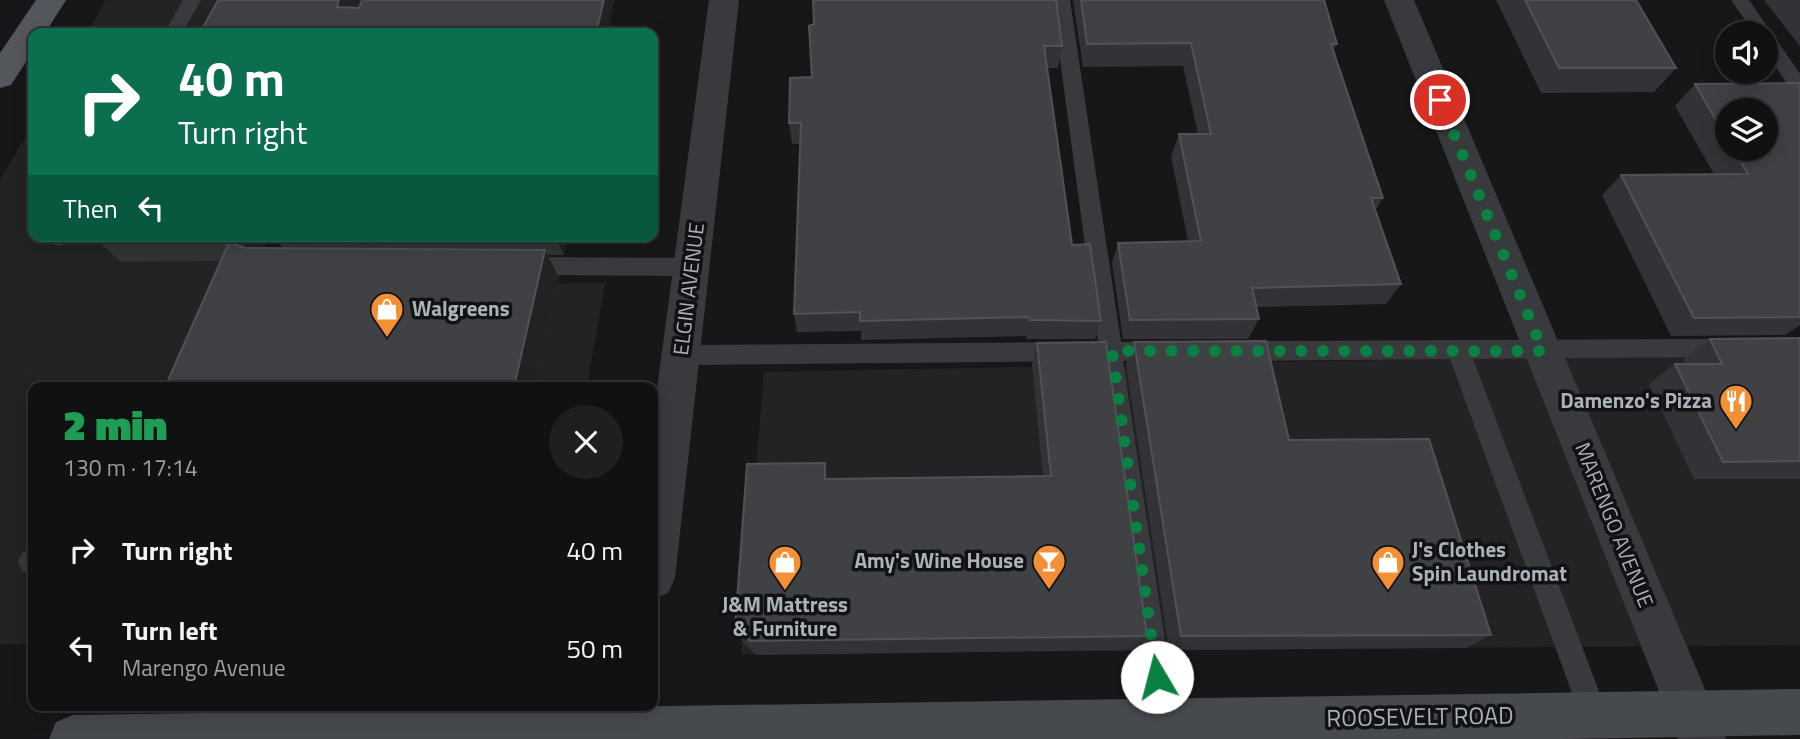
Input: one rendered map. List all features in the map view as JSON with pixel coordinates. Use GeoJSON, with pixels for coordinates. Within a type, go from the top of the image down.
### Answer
{"type":"FeatureCollection","features":[{"type":"Feature","properties":{"kind":"main road"},"geometry":{"type":"LineString","coordinates":[[32,28],[51,0]]}},
{"type":"Feature","properties":{"kind":"main road"},"geometry":{"type":"LineString","coordinates":[[0,77],[28,35]]}},
{"type":"Feature","properties":{"kind":"main road","name":"ROOSEVELT ROAD"},"geometry":{"type":"LineString","coordinates":[[74,739],[634,725],[1594,715],[1697,726],[1800,712]]}},
{"type":"Feature","properties":{"kind":"street","name":"ELGIN AVENUE"},"geometry":{"type":"LineString","coordinates":[[658,534],[724,0]]}},
{"type":"Feature","properties":{"kind":"street","name":"MARENGO AVENUE"},"geometry":{"type":"LineString","coordinates":[[1399,0],[1697,726]]}},
{"type":"Feature","properties":{"kind":"lane"},"geometry":{"type":"LineString","coordinates":[[176,28],[192,0]]}},
{"type":"Feature","properties":{"kind":"lane"},"geometry":{"type":"LineString","coordinates":[[1062,0],[1163,721]]}},
{"type":"Feature","properties":{"kind":"lane"},"geometry":{"type":"LineString","coordinates":[[1740,0],[1755,21]]}},
{"type":"Feature","properties":{"kind":"lane"},"geometry":{"type":"LineString","coordinates":[[1778,56],[1800,88]]}},
{"type":"Feature","properties":{"kind":"lane"},"geometry":{"type":"LineString","coordinates":[[504,266],[691,267]]}},
{"type":"Feature","properties":{"kind":"lane"},"geometry":{"type":"LineString","coordinates":[[1223,351],[1543,351],[1745,347]]}},
{"type":"Feature","properties":{"kind":"lane"},"geometry":{"type":"LineString","coordinates":[[1458,350],[1594,715]]}},
{"type":"Feature","properties":{"kind":"lane"},"geometry":{"type":"LineString","coordinates":[[680,355],[1182,351]]}},
{"type":"Feature","properties":{"kind":"shaded area"},"geometry":{"type":"Polygon","coordinates":[[[106,0],[367,0],[355,28],[90,28],[106,0]]]}},
{"type":"Feature","properties":{"kind":"shaded area"},"geometry":{"type":"Polygon","coordinates":[[[28,132],[28,242],[264,242],[249,286],[605,283],[588,382],[28,382],[28,644],[0,644],[0,180],[28,132]]]}},
{"type":"Feature","properties":{"kind":"shaded area"},"geometry":{"type":"Polygon","coordinates":[[[1800,352],[1800,645],[741,654],[764,372],[1800,352]]]}},
{"type":"Feature","properties":{"kind":"building"},"geometry":{"type":"Polygon","coordinates":[[[218,0],[339,0],[337,7],[359,8],[362,0],[604,0],[597,28],[203,28],[218,0]]]}},
{"type":"Feature","properties":{"kind":"building"},"geometry":{"type":"Polygon","coordinates":[[[813,0],[1056,0],[1062,46],[1044,46],[1072,245],[1090,244],[1101,321],[1030,320],[1029,317],[860,321],[860,312],[794,314],[801,123],[789,123],[790,78],[812,77],[809,26],[814,24],[813,0]]]}},
{"type":"Feature","properties":{"kind":"building"},"geometry":{"type":"Polygon","coordinates":[[[1081,0],[1324,0],[1337,44],[1331,44],[1383,198],[1371,198],[1401,284],[1252,288],[1259,319],[1130,320],[1118,243],[1201,241],[1179,134],[1211,134],[1191,43],[1087,44],[1081,0]]]}},
{"type":"Feature","properties":{"kind":"building"},"geometry":{"type":"Polygon","coordinates":[[[1525,0],[1636,0],[1676,68],[1559,68],[1525,0]]]}},
{"type":"Feature","properties":{"kind":"building"},"geometry":{"type":"Polygon","coordinates":[[[1800,83],[1800,317],[1694,318],[1621,175],[1748,174],[1740,161],[1778,161],[1778,98],[1715,98],[1715,118],[1695,84],[1800,83]]]}},
{"type":"Feature","properties":{"kind":"building","name":"Walgreens"},"geometry":{"type":"Polygon","coordinates":[[[229,242],[245,248],[545,250],[515,382],[167,382],[229,242]]]}},
{"type":"Feature","properties":{"kind":"building","name":"Damenzo's Pizza"},"geometry":{"type":"Polygon","coordinates":[[[1800,338],[1800,461],[1723,462],[1675,364],[1722,364],[1710,339],[1800,338]]]}},
{"type":"Feature","properties":{"kind":"building"},"geometry":{"type":"Polygon","coordinates":[[[1266,341],[1289,440],[1429,439],[1491,635],[1181,636],[1134,342],[1266,341]]]}},
{"type":"Feature","properties":{"kind":"building"},"geometry":{"type":"Polygon","coordinates":[[[1106,342],[1147,636],[750,641],[735,627],[747,464],[825,463],[825,479],[1051,476],[1037,343],[1106,342]]]}},
{"type":"Feature","properties":{"kind":"place","name":"Walgreens"},"geometry":{"type":"Point","coordinates":[387,339]}},
{"type":"Feature","properties":{"kind":"place","name":"Damenzo's Pizza"},"geometry":{"type":"Point","coordinates":[1736,431]}},
{"type":"Feature","properties":{"kind":"place","name":"Amy's Wine House"},"geometry":{"type":"Point","coordinates":[1049,591]}},
{"type":"Feature","properties":{"kind":"place","name":"J&M Mattress & Furniture"},"geometry":{"type":"Point","coordinates":[785,592]}},
{"type":"Feature","properties":{"kind":"place","name":"J's Clothes Spin Laundromat"},"geometry":{"type":"Point","coordinates":[1388,592]}},
{"type":"Feature","properties":{"kind":"route"},"geometry":{"type":"LineString","coordinates":[[1157,677],[1112,351],[1543,351],[1440,100]]}}]}
